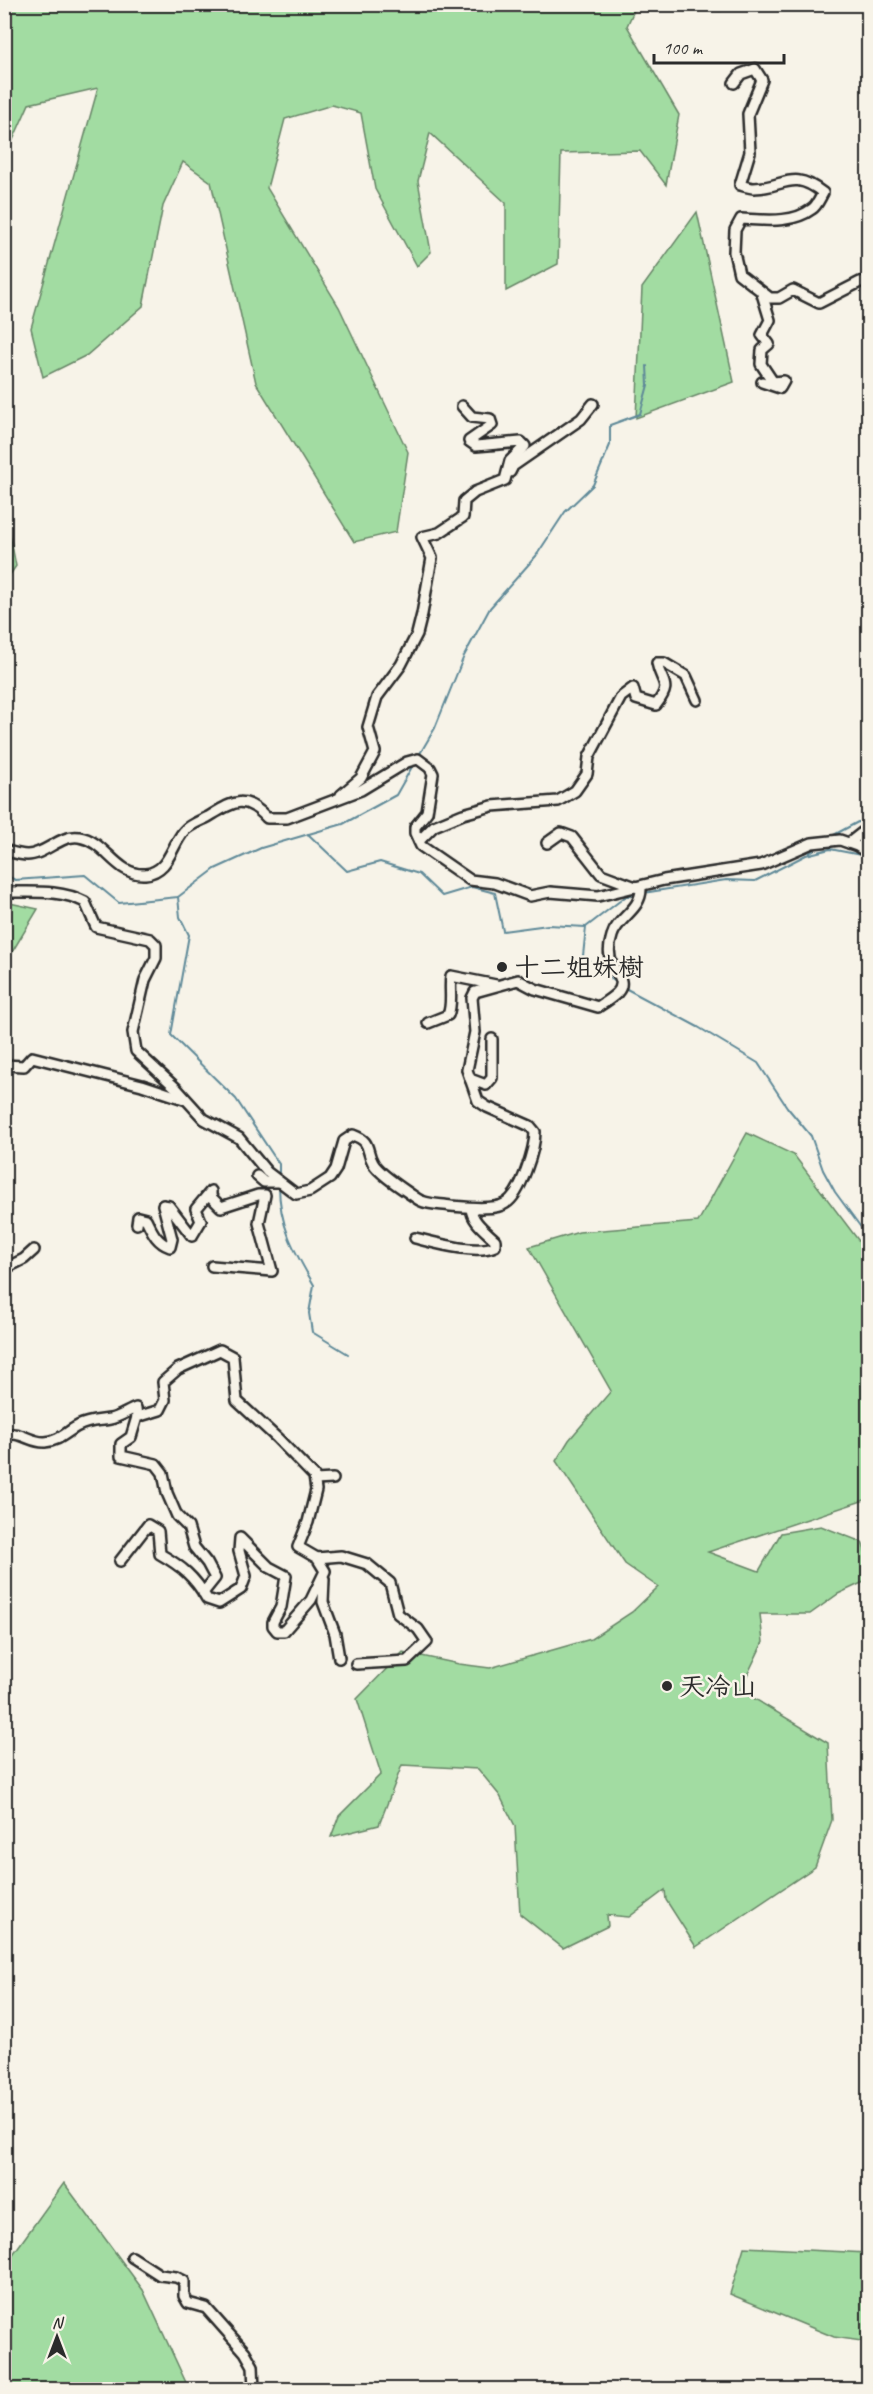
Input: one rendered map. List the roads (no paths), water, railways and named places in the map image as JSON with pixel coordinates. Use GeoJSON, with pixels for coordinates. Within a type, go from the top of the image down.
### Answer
{"type":"FeatureCollection","features":[{"type":"Feature","properties":{"kind":"street"},"geometry":{"type":"LineString","coordinates":[[734,83],[741,74],[755,69],[762,81],[748,114],[750,152],[740,186],[755,188],[790,179],[812,184],[823,193],[814,208],[790,219],[741,219],[735,230],[734,252],[739,274],[770,298],[779,298],[794,290],[819,303],[860,282],[868,281]]}},
{"type":"Feature","properties":{"kind":"street"},"geometry":{"type":"LineString","coordinates":[[761,292],[770,321],[762,335],[769,344],[762,350],[761,364],[773,382],[784,381],[780,388],[762,382]]}},
{"type":"Feature","properties":{"kind":"street"},"geometry":{"type":"LineString","coordinates":[[337,799],[361,778],[375,752],[368,727],[377,697],[401,665],[417,634],[432,558],[422,537],[439,533],[463,518],[464,501],[475,492],[505,480],[513,466],[581,419],[593,404]]}},
{"type":"Feature","properties":{"kind":"street"},"geometry":{"type":"LineString","coordinates":[[462,406],[472,417],[490,419],[492,425],[469,441],[476,446],[521,442],[525,446],[510,461],[505,480]]}},
{"type":"Feature","properties":{"kind":"street"},"geometry":{"type":"LineString","coordinates":[[419,842],[434,826],[463,814],[492,806],[558,801],[575,791],[587,774],[589,757],[621,697],[633,687],[636,699],[656,705],[665,693],[665,681],[658,671],[657,663],[664,663],[686,676],[697,700]]}},
{"type":"Feature","properties":{"kind":"street"},"geometry":{"type":"LineString","coordinates":[[4,850],[28,855],[76,837],[96,843],[122,868],[145,874],[156,871],[165,864],[184,830],[227,805],[247,802],[256,805],[267,818],[287,818],[361,790],[414,760],[430,768],[433,774],[427,812],[416,827],[421,846],[470,880],[495,883],[530,896],[549,892],[598,896],[635,886],[760,864],[812,843],[840,840],[868,853]]}},
{"type":"Feature","properties":{"kind":"street"},"geometry":{"type":"LineString","coordinates":[[849,843],[868,828]]}},
{"type":"Feature","properties":{"kind":"street"},"geometry":{"type":"LineString","coordinates":[[4,889],[10,892],[53,892],[79,899],[85,902],[96,927],[150,939],[156,945],[156,958],[145,980],[133,1032],[136,1051],[204,1119],[239,1138],[267,1172],[296,1194],[301,1194],[330,1178],[336,1169],[344,1141],[353,1135],[361,1138],[367,1144],[373,1163],[378,1169],[418,1200],[471,1208],[507,1203],[518,1188],[535,1144],[535,1132],[530,1125],[478,1101],[467,1070],[475,1032],[472,998],[475,992],[518,980],[535,989],[598,1008],[618,992],[621,986],[621,976],[612,964],[609,945],[612,933],[641,899],[641,890],[635,886],[601,874],[572,837],[561,833],[547,843]]}},
{"type":"Feature","properties":{"kind":"street"},"geometry":{"type":"LineString","coordinates":[[428,1023],[448,1015],[451,1008],[450,976],[499,985]]}},
{"type":"Feature","properties":{"kind":"street"},"geometry":{"type":"LineString","coordinates":[[470,1079],[486,1085],[492,1078],[492,1039]]}},
{"type":"Feature","properties":{"kind":"street"},"geometry":{"type":"LineString","coordinates":[[4,1065],[24,1066],[32,1057],[142,1085],[186,1100]]}},
{"type":"Feature","properties":{"kind":"street"},"geometry":{"type":"LineString","coordinates":[[257,1176],[264,1182],[279,1182]]}},
{"type":"Feature","properties":{"kind":"street"},"geometry":{"type":"LineString","coordinates":[[212,1266],[272,1271],[259,1223],[265,1195],[279,1182]]}},
{"type":"Feature","properties":{"kind":"street"},"geometry":{"type":"LineString","coordinates":[[137,1224],[138,1217],[147,1218],[155,1236],[170,1247],[172,1239],[163,1205],[170,1206],[192,1236],[201,1221],[196,1209],[211,1191],[211,1197],[221,1207],[258,1195],[265,1195]]}},
{"type":"Feature","properties":{"kind":"street"},"geometry":{"type":"LineString","coordinates":[[415,1238],[471,1249],[489,1249],[495,1246],[495,1240],[478,1224],[472,1215],[471,1208]]}},
{"type":"Feature","properties":{"kind":"street"},"geometry":{"type":"LineString","coordinates":[[4,1269],[24,1259],[34,1250]]}},
{"type":"Feature","properties":{"kind":"street"},"geometry":{"type":"LineString","coordinates":[[137,1416],[160,1410],[165,1400],[163,1382],[178,1369],[220,1350],[233,1357],[237,1401],[314,1476],[316,1490],[308,1522],[298,1547],[317,1558],[325,1572],[323,1602],[335,1635],[339,1658]]}},
{"type":"Feature","properties":{"kind":"street"},"geometry":{"type":"LineString","coordinates":[[4,1386],[4,1396]]}},
{"type":"Feature","properties":{"kind":"street"},"geometry":{"type":"LineString","coordinates":[[4,1436],[10,1433],[44,1442],[58,1440],[77,1426],[96,1419],[113,1419],[123,1412],[136,1408],[137,1416],[131,1437],[121,1444],[121,1456],[156,1464],[163,1473],[167,1493],[177,1516],[188,1527],[194,1547],[207,1563],[214,1578],[204,1593]]}},
{"type":"Feature","properties":{"kind":"street"},"geometry":{"type":"LineString","coordinates":[[315,1480],[333,1479]]}},
{"type":"Feature","properties":{"kind":"street"},"geometry":{"type":"LineString","coordinates":[[120,1561],[148,1525],[158,1531],[160,1554],[182,1566],[197,1582],[207,1599],[219,1603],[241,1589],[246,1576],[239,1551],[240,1538],[269,1567],[286,1576],[281,1607],[273,1626],[277,1631],[284,1631],[311,1600],[325,1572]]}},
{"type":"Feature","properties":{"kind":"street"},"geometry":{"type":"LineString","coordinates":[[317,1558],[341,1556],[367,1564],[390,1583],[398,1614],[418,1629],[427,1642],[407,1661],[356,1665]]}},
{"type":"Feature","properties":{"kind":"street"},"geometry":{"type":"LineString","coordinates":[[132,2257],[160,2275],[176,2277],[184,2281],[184,2296],[188,2303],[206,2308],[215,2316],[254,2366],[254,2390]]}},
{"type":"Feature","properties":{"kind":"waterway"},"geometry":{"type":"LineString","coordinates":[[418,757],[435,728],[464,656],[490,608],[536,556],[565,512],[593,485],[610,445],[610,425],[640,414],[648,385],[647,366]]}},
{"type":"Feature","properties":{"kind":"waterway"},"geometry":{"type":"LineString","coordinates":[[4,874],[15,880],[85,875],[119,903],[178,897],[215,869],[261,848],[343,824],[396,795],[413,765]]}},
{"type":"Feature","properties":{"kind":"waterway"},"geometry":{"type":"LineString","coordinates":[[830,837],[858,822],[868,823]]}},
{"type":"Feature","properties":{"kind":"waterway"},"geometry":{"type":"LineString","coordinates":[[308,834],[347,871],[380,862],[419,874],[442,896],[472,887],[495,893],[503,931],[548,925],[586,927],[583,956],[618,984]]}},
{"type":"Feature","properties":{"kind":"waterway"},"geometry":{"type":"LineString","coordinates":[[809,853],[819,846]]}},
{"type":"Feature","properties":{"kind":"waterway"},"geometry":{"type":"LineString","coordinates":[[643,893],[726,880],[755,881],[806,855],[830,849],[861,855],[868,865]]}},
{"type":"Feature","properties":{"kind":"waterway"},"geometry":{"type":"LineString","coordinates":[[586,927],[625,897],[637,894]]}},
{"type":"Feature","properties":{"kind":"waterway"},"geometry":{"type":"LineString","coordinates":[[178,897],[180,917],[189,935],[171,1035],[236,1099],[279,1164],[279,1176]]}},
{"type":"Feature","properties":{"kind":"waterway"},"geometry":{"type":"LineString","coordinates":[[623,987],[698,1027],[758,1063],[787,1107],[811,1136],[823,1170],[835,1192],[868,1237]]}},
{"type":"Feature","properties":{"kind":"waterway"},"geometry":{"type":"LineString","coordinates":[[279,1185],[282,1213],[289,1237],[314,1285],[309,1313],[312,1332],[348,1354]]}},
{"type":"Feature","properties":{"kind":"place","name":"十二姐妹樹"},"geometry":{"type":"Point","coordinates":[502,967]}},
{"type":"Feature","properties":{"kind":"place","name":"天冷山"},"geometry":{"type":"Point","coordinates":[667,1686]}}]}
